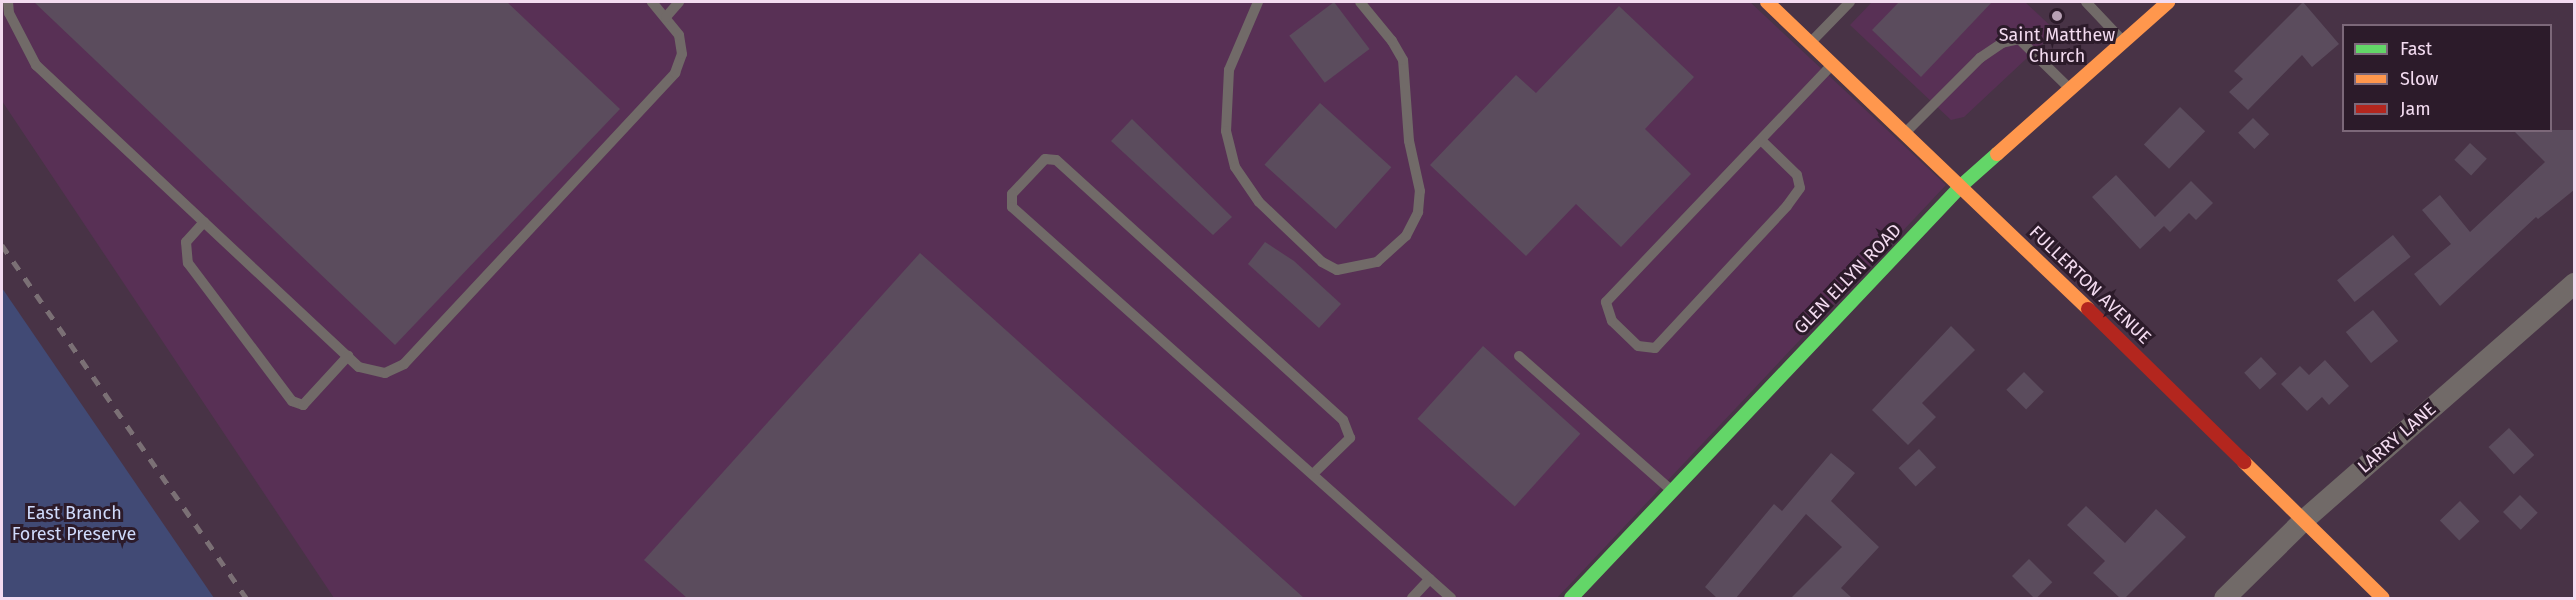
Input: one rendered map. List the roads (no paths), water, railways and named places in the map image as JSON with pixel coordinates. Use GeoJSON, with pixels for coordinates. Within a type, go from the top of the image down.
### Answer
{"type":"FeatureCollection","features":[{"type":"Feature","properties":{"kind":"street","name":"FULLERTON AVENUE"},"geometry":{"type":"LineString","coordinates":[[1767,2],[1962,185],[2383,598]]}},
{"type":"Feature","properties":{"kind":"street","name":"GLEN ELLYN ROAD"},"geometry":{"type":"LineString","coordinates":[[1571,598],[1962,185],[2168,2]]}},
{"type":"Feature","properties":{"kind":"street","name":"LARRY LANE"},"geometry":{"type":"LineString","coordinates":[[2224,598],[2303,520],[2574,283]]}},
{"type":"Feature","properties":{"kind":"lane"},"geometry":{"type":"LineString","coordinates":[[9,2],[9,13],[36,64],[359,367],[385,373],[404,364],[675,73],[682,54],[679,35],[652,2]]}},
{"type":"Feature","properties":{"kind":"lane"},"geometry":{"type":"LineString","coordinates":[[666,17],[679,2]]}},
{"type":"Feature","properties":{"kind":"lane"},"geometry":{"type":"LineString","coordinates":[[1258,2],[1229,70],[1226,131],[1235,167],[1259,202],[1322,262],[1337,270],[1377,262],[1406,236],[1419,202],[1402,60],[1392,41],[1360,2]]}},
{"type":"Feature","properties":{"kind":"lane"},"geometry":{"type":"LineString","coordinates":[[1810,42],[1850,2]]}},
{"type":"Feature","properties":{"kind":"lane"},"geometry":{"type":"LineString","coordinates":[[2086,2],[2123,42]]}},
{"type":"Feature","properties":{"kind":"lane"},"geometry":{"type":"LineString","coordinates":[[1906,132],[1980,58],[2002,42],[2019,39],[2070,89]]}},
{"type":"Feature","properties":{"kind":"lane"},"geometry":{"type":"LineString","coordinates":[[1761,140],[1797,176],[1800,188],[1787,207],[1655,348],[1638,346],[1612,321],[1606,302],[1833,64]]}},
{"type":"Feature","properties":{"kind":"lane"},"geometry":{"type":"LineString","coordinates":[[1313,474],[1350,438],[1343,420],[1056,159],[1046,159],[1012,195],[1012,207],[1451,598]]}},
{"type":"Feature","properties":{"kind":"lane"},"geometry":{"type":"LineString","coordinates":[[204,222],[186,242],[188,263],[292,401],[303,405],[348,356]]}},
{"type":"Feature","properties":{"kind":"lane"},"geometry":{"type":"LineString","coordinates":[[1519,356],[1672,490]]}},
{"type":"Feature","properties":{"kind":"lane"},"geometry":{"type":"LineString","coordinates":[[1412,598],[1430,579]]}},
{"type":"Feature","properties":{"kind":"railway"},"geometry":{"type":"LineString","coordinates":[[2,245],[246,598]]}},
{"type":"Feature","properties":{"kind":"place","name":"Saint Matthew Church"},"geometry":{"type":"Point","coordinates":[2057,16]}},
{"type":"Feature","properties":{"kind":"park label","name":"East Branch Forest Preserve"},"geometry":{"type":"Point","coordinates":[74,524]}}]}
